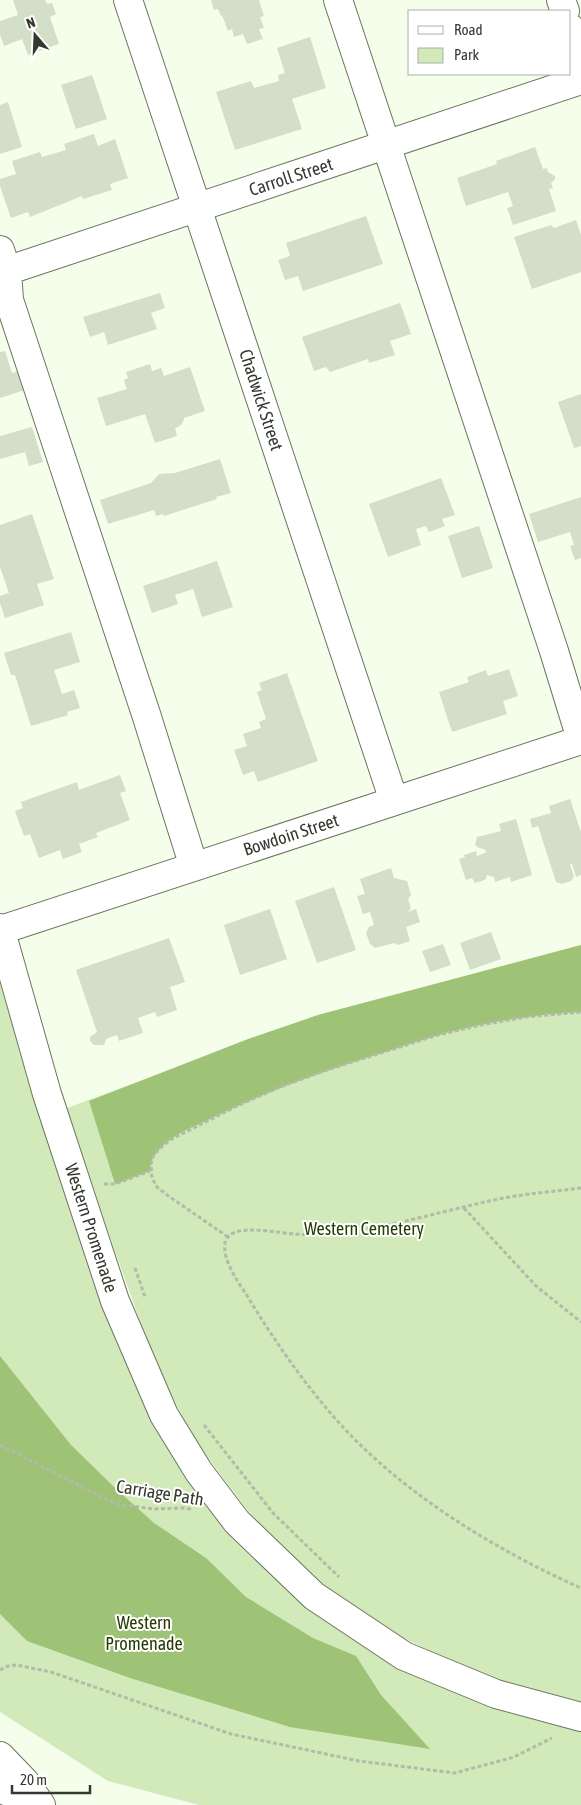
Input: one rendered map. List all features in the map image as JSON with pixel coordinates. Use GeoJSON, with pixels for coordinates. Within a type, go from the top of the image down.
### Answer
{"type":"FeatureCollection","features":[{"type":"Feature","properties":{"kind":"street","name":"Chadwick Street"},"geometry":{"type":"LineString","coordinates":[[128,0],[394,801]]}},
{"type":"Feature","properties":{"kind":"street"},"geometry":{"type":"LineString","coordinates":[[338,0],[554,651],[581,739]]}},
{"type":"Feature","properties":{"kind":"street"},"geometry":{"type":"LineString","coordinates":[[571,31],[581,65]]}},
{"type":"Feature","properties":{"kind":"street","name":"Carroll Street"},"geometry":{"type":"LineString","coordinates":[[2,265],[197,207],[387,146],[581,80]]}},
{"type":"Feature","properties":{"kind":"street"},"geometry":{"type":"LineString","coordinates":[[2,265],[9,300],[146,714],[194,867]]}},
{"type":"Feature","properties":{"kind":"street","name":"Bowdoin Street"},"geometry":{"type":"LineString","coordinates":[[0,929],[581,739]]}},
{"type":"Feature","properties":{"kind":"street","name":"Western Promenade"},"geometry":{"type":"LineString","coordinates":[[0,929],[47,1094],[115,1301],[164,1415],[199,1472],[237,1522],[314,1596],[404,1656],[496,1694],[581,1718]]}},
{"type":"Feature","properties":{"kind":"street"},"geometry":{"type":"LineString","coordinates":[[0,1756],[25,1782],[41,1805]]}},
{"type":"Feature","properties":{"kind":"street"},"geometry":{"type":"LineString","coordinates":[[0,1788],[23,1797],[32,1805]]}},
{"type":"Feature","properties":{"kind":"path"},"geometry":{"type":"LineString","coordinates":[[228,1237],[157,1187],[150,1171],[152,1158],[170,1140],[237,1106],[327,1070],[438,1035],[526,1017],[581,1012]]}},
{"type":"Feature","properties":{"kind":"path"},"geometry":{"type":"LineString","coordinates":[[115,1184],[150,1171]]}},
{"type":"Feature","properties":{"kind":"path"},"geometry":{"type":"LineString","coordinates":[[106,1184],[109,1193]]}},
{"type":"Feature","properties":{"kind":"path"},"geometry":{"type":"LineString","coordinates":[[581,1188],[492,1200],[362,1230],[298,1234],[237,1231],[228,1237],[224,1250],[242,1288],[286,1356],[349,1434],[418,1493],[489,1542],[524,1562],[581,1588]]}},
{"type":"Feature","properties":{"kind":"path"},"geometry":{"type":"LineString","coordinates":[[464,1207],[536,1286],[581,1322]]}},
{"type":"Feature","properties":{"kind":"path"},"geometry":{"type":"LineString","coordinates":[[134,1266],[147,1302]]}},
{"type":"Feature","properties":{"kind":"path"},"geometry":{"type":"LineString","coordinates":[[199,1417],[273,1513],[331,1572],[346,1583]]}},
{"type":"Feature","properties":{"kind":"path","name":"Carriage Path"},"geometry":{"type":"LineString","coordinates":[[0,1445],[116,1504],[154,1509],[182,1508],[199,1510]]}},
{"type":"Feature","properties":{"kind":"path"},"geometry":{"type":"LineString","coordinates":[[0,1670],[8,1666],[17,1665],[51,1672],[231,1734],[359,1761],[454,1773],[514,1757],[556,1736]]}},
{"type":"Feature","properties":{"kind":"green space","name":"Western Promenade"},"geometry":{"type":"Polygon","coordinates":[[[0,928],[76,1186],[199,1472],[369,1633],[581,1717],[581,1805],[199,1805],[108,1781],[0,1712],[0,928]]]}},
{"type":"Feature","properties":{"kind":"green space","name":"Western Cemetery"},"geometry":{"type":"Polygon","coordinates":[[[581,945],[581,1703],[532,1694],[453,1663],[363,1617],[271,1541],[193,1438],[155,1362],[115,1252],[67,1108],[318,1015],[581,945]]]}},
{"type":"Feature","properties":{"kind":"green space"},"geometry":{"type":"Polygon","coordinates":[[[581,945],[581,1012],[517,1018],[455,1031],[406,1045],[296,1082],[233,1108],[184,1132],[163,1145],[156,1153],[152,1160],[150,1171],[115,1184],[89,1101],[248,1039],[318,1015],[581,945]]]}},
{"type":"Feature","properties":{"kind":"green space"},"geometry":{"type":"Polygon","coordinates":[[[0,1356],[71,1445],[113,1486],[154,1523],[206,1558],[246,1597],[313,1638],[356,1656],[381,1695],[430,1749],[290,1727],[130,1678],[27,1641],[0,1614],[0,1356]]]}},
{"type":"Feature","properties":{"kind":"building"},"geometry":{"type":"Polygon","coordinates":[[[13,0],[45,0],[47,4],[52,3],[56,14],[50,17],[59,44],[28,55],[22,39],[4,46],[0,35],[0,21],[18,15],[13,0]]]}},
{"type":"Feature","properties":{"kind":"building"},"geometry":{"type":"Polygon","coordinates":[[[211,0],[259,0],[264,16],[260,17],[264,28],[259,29],[263,39],[247,44],[243,34],[234,37],[232,29],[228,31],[218,9],[214,10],[211,0]]]}},
{"type":"Feature","properties":{"kind":"building"},"geometry":{"type":"Polygon","coordinates":[[[310,37],[326,88],[292,99],[302,129],[235,150],[216,92],[251,81],[254,88],[279,81],[278,75],[285,73],[277,48],[310,37]]]}},
{"type":"Feature","properties":{"kind":"building"},"geometry":{"type":"Polygon","coordinates":[[[92,75],[107,119],[76,129],[61,85],[92,75]]]}},
{"type":"Feature","properties":{"kind":"building"},"geometry":{"type":"Polygon","coordinates":[[[8,102],[22,147],[0,154],[0,105],[8,102]]]}},
{"type":"Feature","properties":{"kind":"building"},"geometry":{"type":"Polygon","coordinates":[[[94,134],[98,146],[115,139],[128,178],[110,184],[112,190],[83,199],[82,196],[30,217],[28,212],[11,218],[0,186],[0,179],[16,174],[12,161],[40,152],[42,157],[66,150],[64,144],[94,134]]]}},
{"type":"Feature","properties":{"kind":"building"},"geometry":{"type":"Polygon","coordinates":[[[535,147],[543,169],[547,168],[548,172],[555,176],[551,183],[553,188],[549,189],[556,211],[513,225],[507,208],[513,206],[508,192],[466,206],[457,178],[497,164],[496,161],[535,147]]]}},
{"type":"Feature","properties":{"kind":"building"},"geometry":{"type":"Polygon","coordinates":[[[366,216],[383,264],[303,291],[298,276],[285,280],[278,260],[290,256],[286,243],[366,216]]]}},
{"type":"Feature","properties":{"kind":"building"},"geometry":{"type":"Polygon","coordinates":[[[576,220],[581,235],[581,272],[532,289],[514,237],[551,225],[554,228],[576,220]]]}},
{"type":"Feature","properties":{"kind":"building"},"geometry":{"type":"Polygon","coordinates":[[[160,293],[165,308],[151,313],[157,329],[108,345],[104,332],[90,337],[83,317],[160,293]]]}},
{"type":"Feature","properties":{"kind":"building"},"geometry":{"type":"Polygon","coordinates":[[[400,303],[411,334],[390,341],[395,355],[369,363],[368,359],[330,372],[326,367],[314,371],[302,337],[400,303]]]}},
{"type":"Feature","properties":{"kind":"building"},"geometry":{"type":"Polygon","coordinates":[[[5,351],[12,373],[19,371],[25,390],[0,398],[0,352],[5,351]]]}},
{"type":"Feature","properties":{"kind":"building"},"geometry":{"type":"Polygon","coordinates":[[[150,364],[152,371],[161,368],[164,376],[190,367],[205,411],[184,418],[180,426],[175,428],[177,436],[155,443],[145,414],[106,426],[97,398],[127,389],[124,380],[128,378],[126,372],[150,364]]]}},
{"type":"Feature","properties":{"kind":"building"},"geometry":{"type":"Polygon","coordinates":[[[581,394],[581,446],[574,448],[558,402],[581,394]]]}},
{"type":"Feature","properties":{"kind":"building"},"geometry":{"type":"Polygon","coordinates":[[[32,427],[43,462],[29,466],[25,452],[0,459],[0,436],[32,427]]]}},
{"type":"Feature","properties":{"kind":"building"},"geometry":{"type":"Polygon","coordinates":[[[220,459],[231,493],[164,516],[163,514],[156,516],[154,510],[108,524],[100,500],[151,483],[159,474],[175,473],[220,459]]]}},
{"type":"Feature","properties":{"kind":"building"},"geometry":{"type":"Polygon","coordinates":[[[441,478],[455,515],[442,519],[445,526],[429,532],[426,526],[416,529],[421,545],[388,557],[369,504],[441,478]]]}},
{"type":"Feature","properties":{"kind":"building"},"geometry":{"type":"Polygon","coordinates":[[[581,497],[581,558],[575,560],[570,546],[574,545],[570,532],[538,542],[529,514],[581,497]]]}},
{"type":"Feature","properties":{"kind":"building"},"geometry":{"type":"Polygon","coordinates":[[[32,514],[54,579],[37,584],[44,605],[5,618],[0,603],[0,596],[9,593],[0,567],[0,525],[32,514]]]}},
{"type":"Feature","properties":{"kind":"building"},"geometry":{"type":"Polygon","coordinates":[[[479,526],[493,568],[462,578],[448,536],[479,526]]]}},
{"type":"Feature","properties":{"kind":"building"},"geometry":{"type":"Polygon","coordinates":[[[217,561],[233,607],[202,617],[193,589],[175,595],[178,604],[152,613],[143,586],[217,561]]]}},
{"type":"Feature","properties":{"kind":"building"},"geometry":{"type":"Polygon","coordinates":[[[71,632],[80,662],[54,670],[62,694],[74,690],[80,708],[67,712],[68,715],[31,726],[15,675],[11,675],[4,653],[71,632]]]}},
{"type":"Feature","properties":{"kind":"building"},"geometry":{"type":"Polygon","coordinates":[[[509,669],[518,696],[503,701],[507,714],[452,732],[439,692],[469,682],[467,677],[486,670],[488,676],[509,669]]]}},
{"type":"Feature","properties":{"kind":"building"},"geometry":{"type":"Polygon","coordinates":[[[287,673],[318,761],[258,782],[254,771],[243,775],[234,750],[247,746],[243,734],[261,728],[259,722],[266,719],[257,692],[262,690],[259,683],[287,673]]]}},
{"type":"Feature","properties":{"kind":"building"},"geometry":{"type":"Polygon","coordinates":[[[120,775],[126,791],[120,793],[130,820],[96,833],[98,837],[79,844],[82,852],[63,859],[60,850],[39,858],[30,834],[24,836],[15,811],[23,808],[21,802],[77,782],[79,790],[120,775]]]}},
{"type":"Feature","properties":{"kind":"building"},"geometry":{"type":"Polygon","coordinates":[[[570,799],[581,832],[581,875],[576,877],[572,864],[570,864],[574,877],[571,881],[562,884],[556,882],[538,826],[532,828],[530,819],[551,813],[549,806],[570,799]]]}},
{"type":"Feature","properties":{"kind":"building"},"geometry":{"type":"Polygon","coordinates":[[[516,819],[532,875],[511,882],[510,877],[495,882],[494,877],[487,875],[486,879],[475,883],[472,878],[466,880],[459,859],[476,851],[477,856],[487,852],[475,845],[477,837],[501,831],[499,824],[516,819]]]}},
{"type":"Feature","properties":{"kind":"building"},"geometry":{"type":"Polygon","coordinates":[[[391,868],[394,878],[407,881],[411,895],[408,899],[411,908],[408,912],[416,909],[420,922],[406,927],[410,941],[398,945],[394,943],[375,948],[370,944],[366,933],[369,927],[374,925],[370,912],[363,914],[357,896],[365,894],[360,879],[391,868]]]}},
{"type":"Feature","properties":{"kind":"building"},"geometry":{"type":"Polygon","coordinates":[[[334,887],[356,950],[317,963],[295,901],[334,887]]]}},
{"type":"Feature","properties":{"kind":"building"},"geometry":{"type":"Polygon","coordinates":[[[270,909],[287,959],[240,975],[224,925],[270,909]]]}},
{"type":"Feature","properties":{"kind":"building"},"geometry":{"type":"Polygon","coordinates":[[[491,932],[501,959],[470,970],[460,943],[491,932]]]}},
{"type":"Feature","properties":{"kind":"building"},"geometry":{"type":"Polygon","coordinates":[[[169,938],[185,982],[170,987],[177,1010],[157,1017],[155,1012],[138,1018],[143,1033],[119,1041],[117,1035],[106,1039],[104,1045],[94,1045],[90,1041],[90,1037],[97,1032],[76,970],[169,938]]]}},
{"type":"Feature","properties":{"kind":"building"},"geometry":{"type":"Polygon","coordinates":[[[443,944],[451,965],[430,972],[422,951],[443,944]]]}}]}
